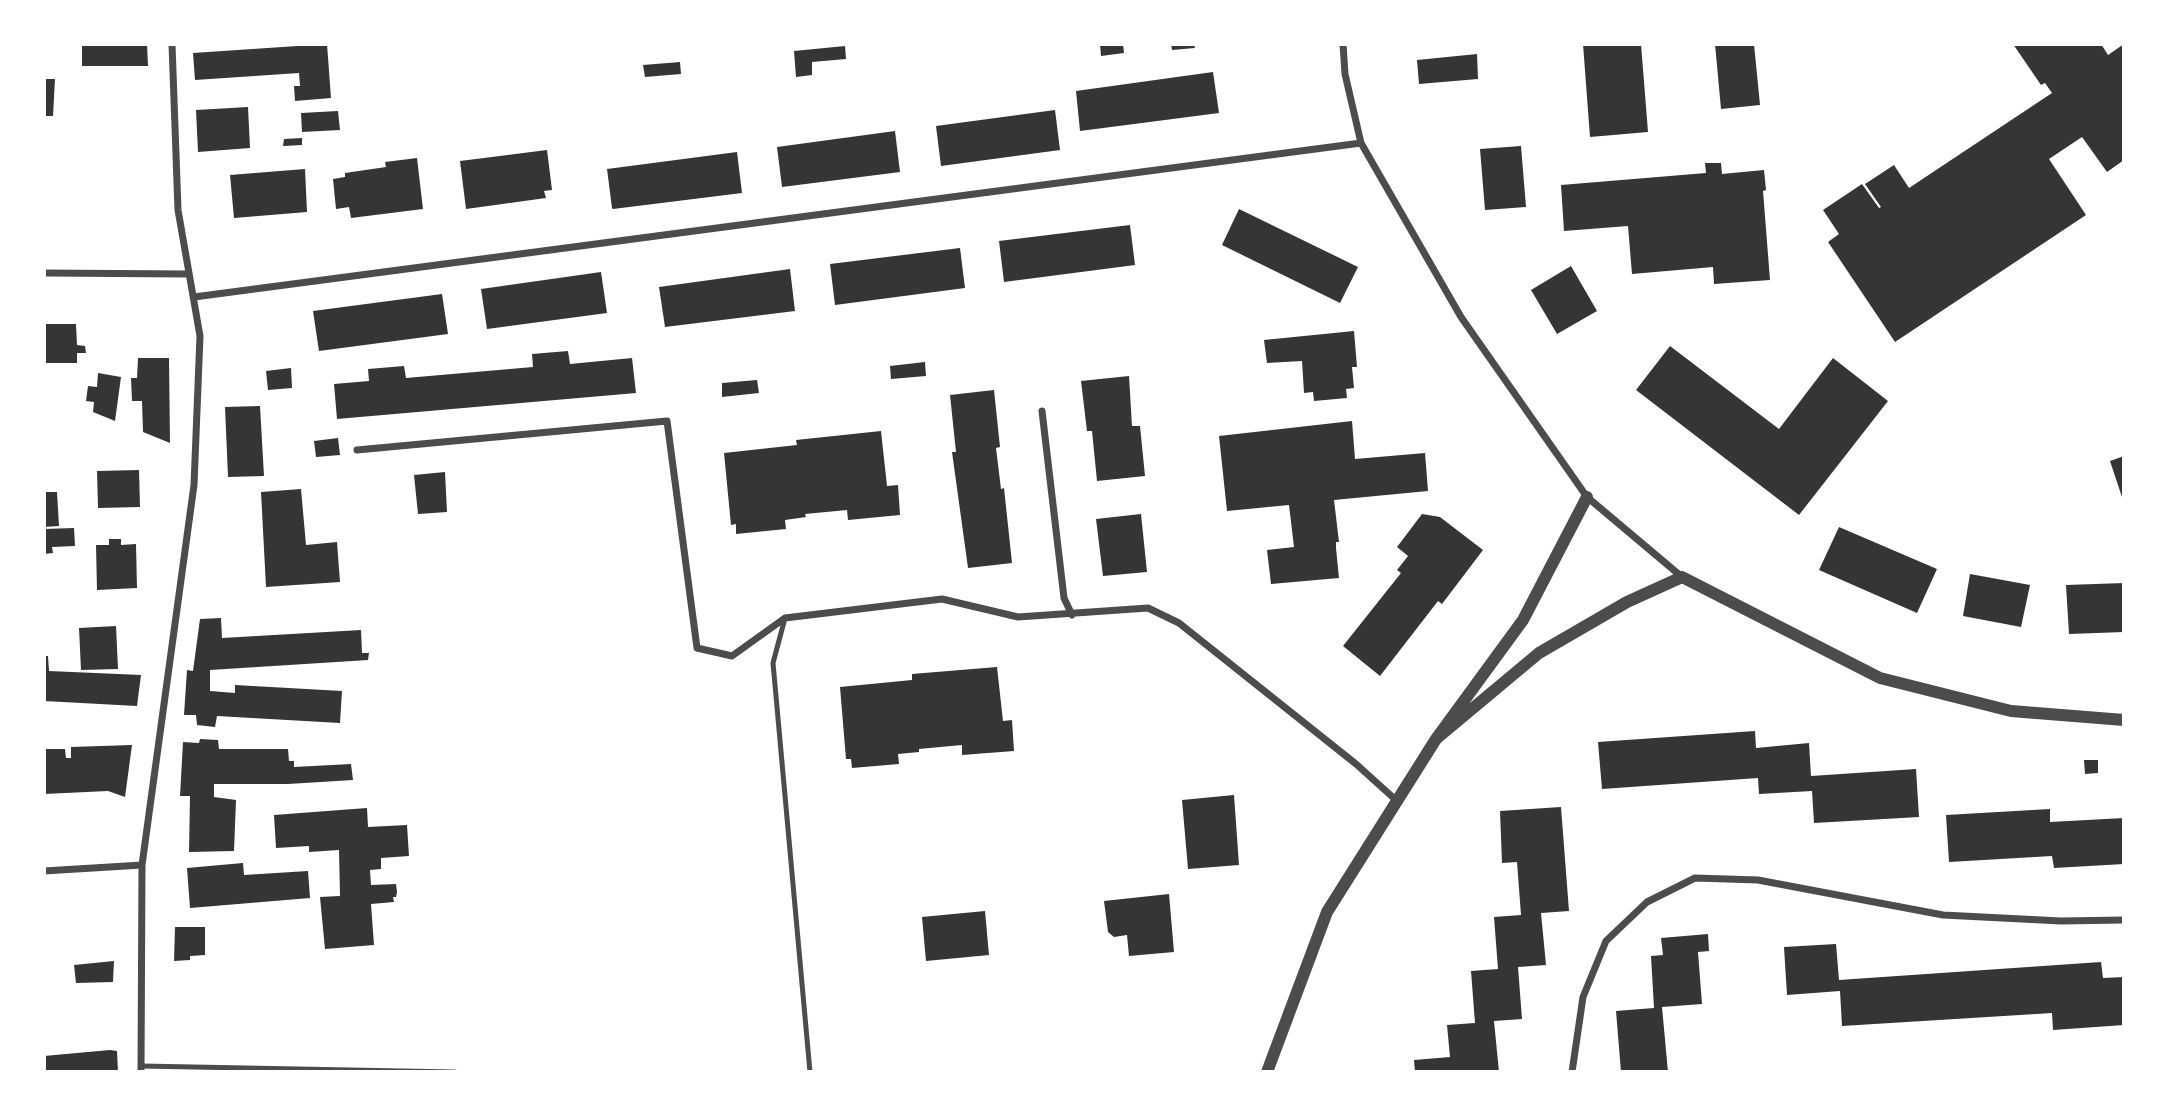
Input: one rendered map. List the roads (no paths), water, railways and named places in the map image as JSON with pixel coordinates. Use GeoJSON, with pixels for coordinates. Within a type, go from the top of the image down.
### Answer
{"type":"FeatureCollection","features":[{"type":"Feature","properties":{"kind":"street"},"geometry":{"type":"LineString","coordinates":[[141,1069],[142,865],[194,485],[200,336],[194,297],[187,274],[178,209],[172,44]]}},
{"type":"Feature","properties":{"kind":"street"},"geometry":{"type":"LineString","coordinates":[[1343,44],[1345,74],[1361,143],[1461,317],[1587,498],[1682,578],[1880,678],[2011,711],[2124,720]]}},
{"type":"Feature","properties":{"kind":"street"},"geometry":{"type":"LineString","coordinates":[[194,297],[1361,143]]}},
{"type":"Feature","properties":{"kind":"street"},"geometry":{"type":"LineString","coordinates":[[44,273],[187,274]]}},
{"type":"Feature","properties":{"kind":"street"},"geometry":{"type":"LineString","coordinates":[[1042,411],[1064,598],[1072,615]]}},
{"type":"Feature","properties":{"kind":"street"},"geometry":{"type":"LineString","coordinates":[[356,450],[667,421],[697,648],[732,656],[785,618],[942,599],[1018,617],[1148,608],[1179,623],[1356,764],[1397,801]]}},
{"type":"Feature","properties":{"kind":"street"},"geometry":{"type":"LineString","coordinates":[[1267,1072],[1327,912],[1436,739],[1524,620],[1587,498]]}},
{"type":"Feature","properties":{"kind":"street"},"geometry":{"type":"LineString","coordinates":[[1436,739],[1539,653],[1627,602],[1682,578]]}},
{"type":"Feature","properties":{"kind":"street"},"geometry":{"type":"LineString","coordinates":[[44,871],[142,865]]}},
{"type":"Feature","properties":{"kind":"street"},"geometry":{"type":"LineString","coordinates":[[1572,1072],[1583,997],[1606,941],[1647,902],[1695,878],[1758,880],[1943,915],[2061,921],[2124,920]]}},
{"type":"Feature","properties":{"kind":"lane"},"geometry":{"type":"LineString","coordinates":[[785,618],[773,663],[810,1072]]}},
{"type":"Feature","properties":{"kind":"lane"},"geometry":{"type":"LineString","coordinates":[[141,1069],[456,1072]]}}]}
